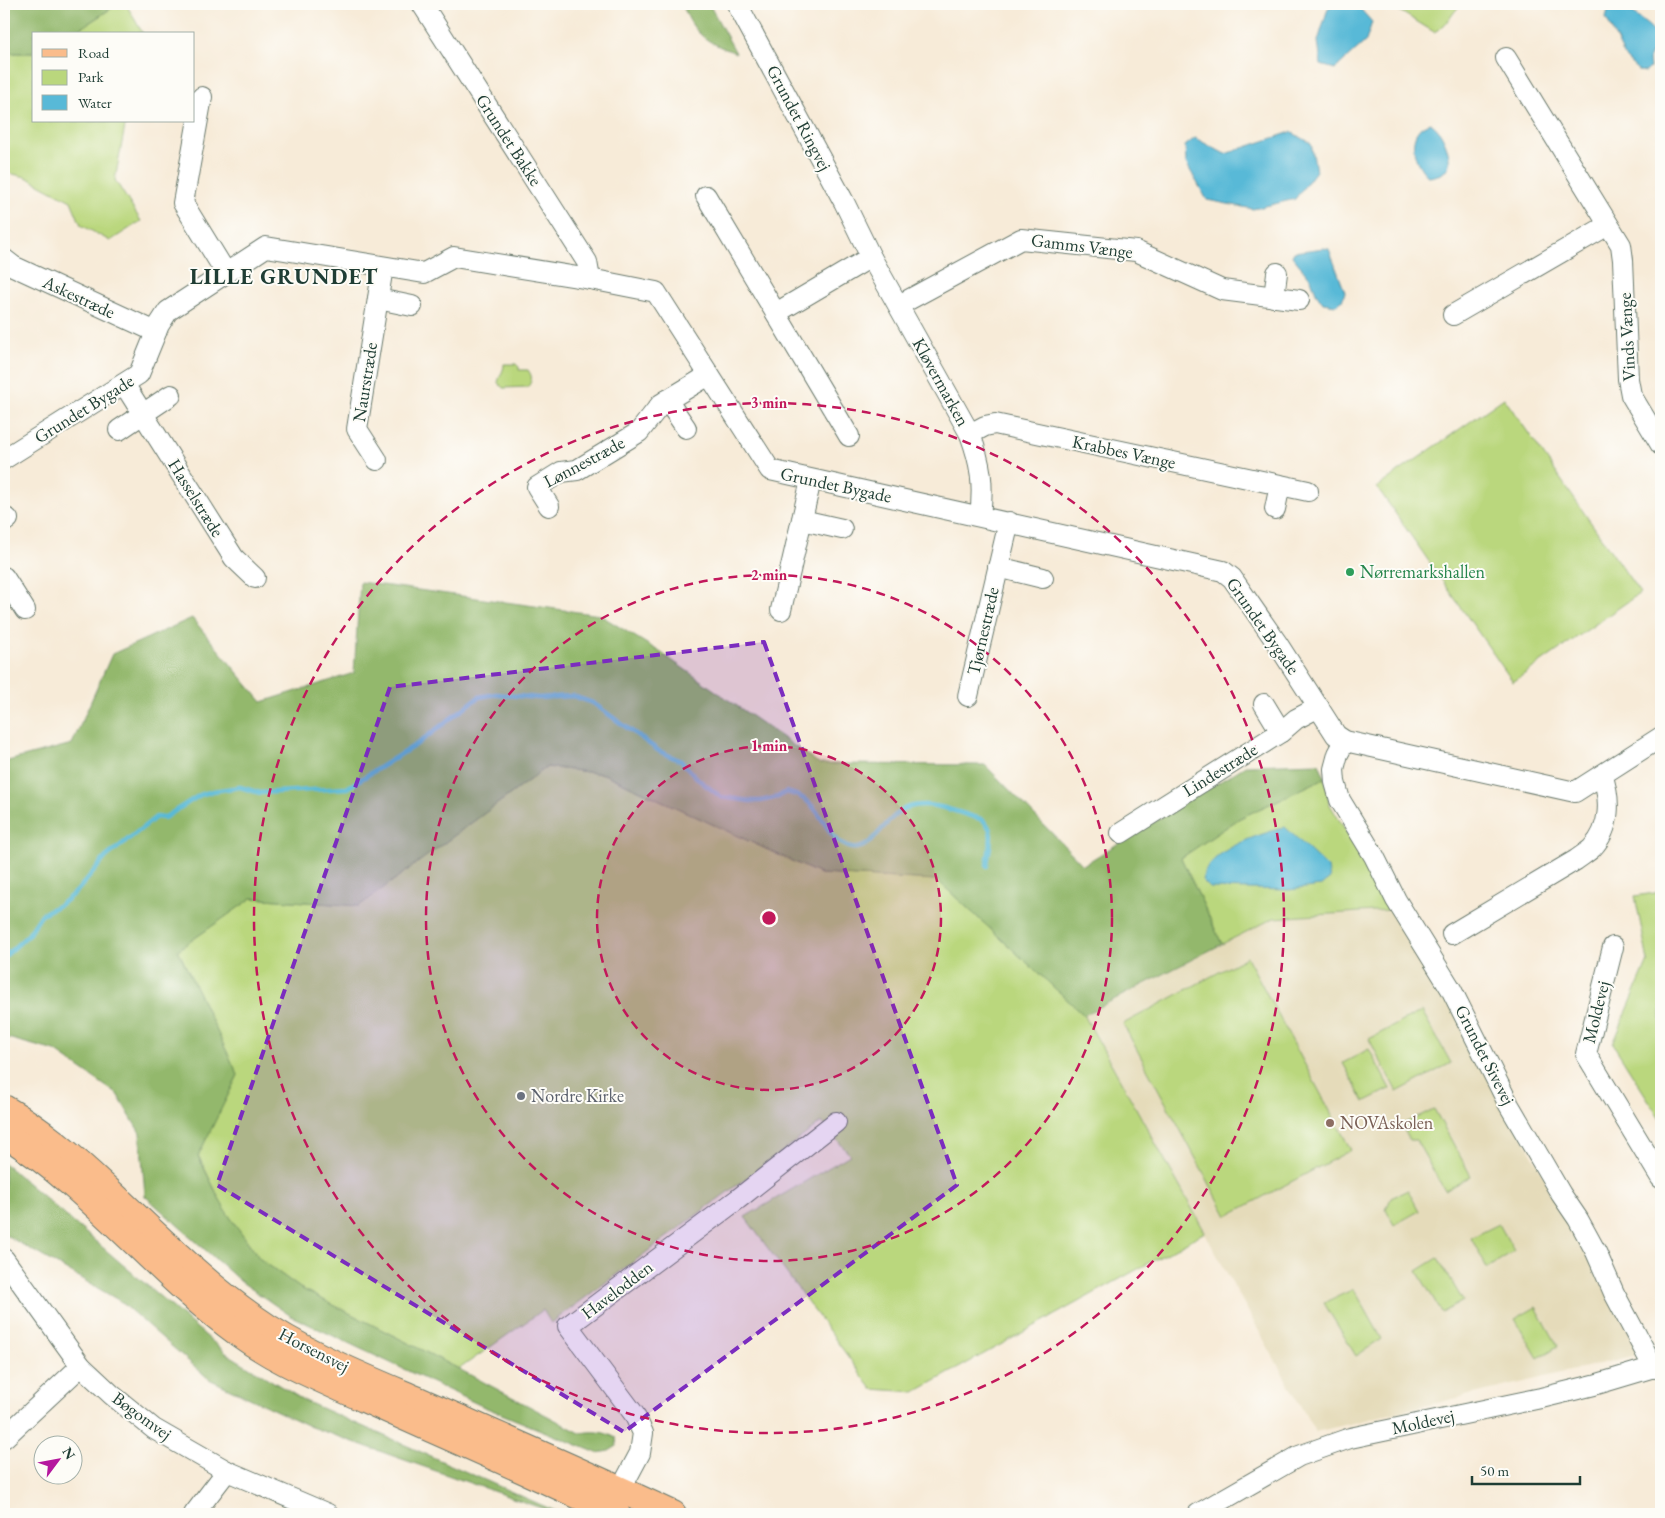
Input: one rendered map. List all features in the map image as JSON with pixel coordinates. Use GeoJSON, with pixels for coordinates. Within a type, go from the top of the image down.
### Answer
{"type":"FeatureCollection","features":[{"type":"Feature","properties":{"kind":"main road","name":"Horsensvej"},"geometry":{"type":"LineString","coordinates":[[4,1108],[52,1140],[214,1287],[254,1318],[301,1346],[399,1392],[616,1505]]}},
{"type":"Feature","properties":{"kind":"main road","name":"Horsensvej"},"geometry":{"type":"LineString","coordinates":[[4,1134],[40,1157],[200,1302],[240,1335],[289,1364],[534,1475],[616,1505],[673,1514]]}},
{"type":"Feature","properties":{"kind":"street","name":"Grundet Bakke"},"geometry":{"type":"LineString","coordinates":[[422,4],[587,262],[590,279]]}},
{"type":"Feature","properties":{"kind":"street","name":"Grundet Ringvej"},"geometry":{"type":"LineString","coordinates":[[737,4],[859,233]]}},
{"type":"Feature","properties":{"kind":"street","name":"Vinds Vænge"},"geometry":{"type":"LineString","coordinates":[[1506,58],[1621,246],[1628,379],[1631,395],[1661,445]]}},
{"type":"Feature","properties":{"kind":"street"},"geometry":{"type":"LineString","coordinates":[[202,97],[182,203],[226,273]]}},
{"type":"Feature","properties":{"kind":"street"},"geometry":{"type":"LineString","coordinates":[[706,196],[849,436]]}},
{"type":"Feature","properties":{"kind":"street"},"geometry":{"type":"LineString","coordinates":[[1453,315],[1608,225]]}},
{"type":"Feature","properties":{"kind":"street","name":"Kløvermarken"},"geometry":{"type":"LineString","coordinates":[[859,233],[970,434],[980,462],[983,479],[980,516]]}},
{"type":"Feature","properties":{"kind":"street","name":"Gamms Vænge"},"geometry":{"type":"LineString","coordinates":[[899,305],[1021,239],[1136,250],[1222,290],[1300,300]]}},
{"type":"Feature","properties":{"kind":"street","name":"Grundet Bygade"},"geometry":{"type":"LineString","coordinates":[[4,459],[139,374],[156,332],[168,311],[266,247],[424,273],[454,257],[590,279],[656,292],[770,470],[1223,571],[1232,578],[1277,642],[1336,735],[1345,741]]}},
{"type":"Feature","properties":{"kind":"street"},"geometry":{"type":"LineString","coordinates":[[776,313],[871,257]]}},
{"type":"Feature","properties":{"kind":"street","name":"Askestræde"},"geometry":{"type":"LineString","coordinates":[[4,259],[13,266],[156,332]]}},
{"type":"Feature","properties":{"kind":"street","name":"Naurstræde"},"geometry":{"type":"LineString","coordinates":[[377,460],[357,429],[384,267]]}},
{"type":"Feature","properties":{"kind":"street"},"geometry":{"type":"LineString","coordinates":[[1274,297],[1278,273]]}},
{"type":"Feature","properties":{"kind":"street"},"geometry":{"type":"LineString","coordinates":[[378,299],[412,306]]}},
{"type":"Feature","properties":{"kind":"street","name":"Lønnestræde"},"geometry":{"type":"LineString","coordinates":[[549,506],[537,487],[561,472],[578,470],[639,432],[661,404],[708,375]]}},
{"type":"Feature","properties":{"kind":"street","name":"Hasselstræde"},"geometry":{"type":"LineString","coordinates":[[124,384],[234,558],[255,578]]}},
{"type":"Feature","properties":{"kind":"street"},"geometry":{"type":"LineString","coordinates":[[119,430],[171,395]]}},
{"type":"Feature","properties":{"kind":"street"},"geometry":{"type":"LineString","coordinates":[[667,400],[686,428]]}},
{"type":"Feature","properties":{"kind":"street","name":"Krabbes Vænge"},"geometry":{"type":"LineString","coordinates":[[970,434],[985,426],[995,424],[1308,491]]}},
{"type":"Feature","properties":{"kind":"street"},"geometry":{"type":"LineString","coordinates":[[781,610],[811,480]]}},
{"type":"Feature","properties":{"kind":"street"},"geometry":{"type":"LineString","coordinates":[[1275,510],[1280,485]]}},
{"type":"Feature","properties":{"kind":"street"},"geometry":{"type":"LineString","coordinates":[[802,520],[842,529]]}},
{"type":"Feature","properties":{"kind":"street","name":"Tjørnestræde"},"geometry":{"type":"LineString","coordinates":[[968,696],[1009,522]]}},
{"type":"Feature","properties":{"kind":"street","name":"Tjørnestræde"},"geometry":{"type":"LineString","coordinates":[[998,567],[1043,578]]}},
{"type":"Feature","properties":{"kind":"street"},"geometry":{"type":"LineString","coordinates":[[4,577],[25,610]]}},
{"type":"Feature","properties":{"kind":"street"},"geometry":{"type":"LineString","coordinates":[[1264,704],[1281,732]]}},
{"type":"Feature","properties":{"kind":"street","name":"Lindestræde"},"geometry":{"type":"LineString","coordinates":[[1121,833],[1281,732],[1296,719],[1318,708]]}},
{"type":"Feature","properties":{"kind":"street"},"geometry":{"type":"LineString","coordinates":[[1345,741],[1575,792],[1661,737]]}},
{"type":"Feature","properties":{"kind":"street","name":"Grundet Sivevej"},"geometry":{"type":"LineString","coordinates":[[1345,741],[1338,754],[1334,769],[1340,800],[1374,856],[1396,900],[1451,989],[1509,1105],[1560,1194],[1578,1220],[1596,1252],[1614,1293],[1657,1366]]}},
{"type":"Feature","properties":{"kind":"street"},"geometry":{"type":"LineString","coordinates":[[1452,934],[1576,860],[1592,848],[1601,834],[1607,819],[1609,802],[1602,776]]}},
{"type":"Feature","properties":{"kind":"street","name":"Moldevej"},"geometry":{"type":"LineString","coordinates":[[1612,947],[1586,1054],[1661,1178]]}},
{"type":"Feature","properties":{"kind":"street","name":"Havelodden"},"geometry":{"type":"LineString","coordinates":[[616,1505],[640,1453],[643,1433],[634,1414],[568,1326],[738,1199],[836,1122]]}},
{"type":"Feature","properties":{"kind":"street","name":"Bøgomvej"},"geometry":{"type":"LineString","coordinates":[[4,1259],[81,1366],[112,1395],[154,1429],[227,1471],[328,1514]]}},
{"type":"Feature","properties":{"kind":"street"},"geometry":{"type":"LineString","coordinates":[[4,1438],[81,1366]]}},
{"type":"Feature","properties":{"kind":"street","name":"Moldevej"},"geometry":{"type":"LineString","coordinates":[[1207,1512],[1299,1456],[1350,1438],[1541,1398],[1657,1366]]}},
{"type":"Feature","properties":{"kind":"street"},"geometry":{"type":"LineString","coordinates":[[194,1514],[227,1471]]}},
{"type":"Feature","properties":{"kind":"highlighted area"},"geometry":{"type":"Polygon","coordinates":[[[764,642],[957,1185],[624,1432],[217,1185],[390,687],[764,642]]]}},
{"type":"Feature","properties":{"kind":"shaded area","name":"NOVAskolen"},"geometry":{"type":"Polygon","coordinates":[[[1398,909],[1641,1354],[1315,1432],[1084,1015],[1272,919],[1398,909]]]}},
{"type":"Feature","properties":{"kind":"green space"},"geometry":{"type":"Polygon","coordinates":[[[4,4],[118,4],[75,32],[32,32],[32,53],[4,53],[4,4]]]}},
{"type":"Feature","properties":{"kind":"green space"},"geometry":{"type":"Polygon","coordinates":[[[118,4],[126,4],[142,32],[75,32],[118,4]]]}},
{"type":"Feature","properties":{"kind":"green space"},"geometry":{"type":"Polygon","coordinates":[[[682,4],[709,4],[736,53],[702,36],[691,23],[682,4]]]}},
{"type":"Feature","properties":{"kind":"green space"},"geometry":{"type":"Polygon","coordinates":[[[1388,4],[1462,4],[1443,26],[1434,32],[1388,4]]]}},
{"type":"Feature","properties":{"kind":"green space"},"geometry":{"type":"Polygon","coordinates":[[[4,53],[32,53],[32,122],[126,122],[115,180],[141,221],[110,241],[81,225],[71,201],[26,177],[4,172],[4,53]]]}},
{"type":"Feature","properties":{"kind":"green space"},"geometry":{"type":"Polygon","coordinates":[[[504,364],[516,364],[519,370],[528,370],[531,378],[528,387],[503,388],[498,383],[504,364]]]}},
{"type":"Feature","properties":{"kind":"green space"},"geometry":{"type":"Polygon","coordinates":[[[1504,398],[1640,593],[1513,682],[1377,487],[1504,398]]]}},
{"type":"Feature","properties":{"kind":"green space"},"geometry":{"type":"Polygon","coordinates":[[[360,582],[600,615],[660,652],[820,764],[985,765],[1083,865],[1247,765],[1319,763],[1325,778],[1240,818],[1181,858],[1222,944],[1084,1015],[937,880],[820,874],[604,774],[547,767],[359,906],[252,898],[178,950],[238,1075],[198,1156],[225,1210],[260,1259],[300,1288],[580,1433],[599,1432],[616,1438],[617,1446],[609,1451],[597,1453],[482,1406],[291,1316],[240,1281],[145,1196],[140,1133],[117,1094],[55,1051],[4,1037],[4,762],[72,744],[112,654],[192,618],[262,702],[354,673],[360,582]]]}},
{"type":"Feature","properties":{"kind":"green space"},"geometry":{"type":"Polygon","coordinates":[[[547,767],[604,774],[820,874],[937,880],[1084,1015],[1205,1232],[915,1392],[872,1389],[745,1217],[850,1155],[822,1122],[551,1323],[543,1310],[459,1369],[300,1288],[260,1259],[225,1210],[198,1155],[238,1075],[178,950],[252,898],[359,906],[547,767]]]}},
{"type":"Feature","properties":{"kind":"green space"},"geometry":{"type":"Polygon","coordinates":[[[1325,778],[1329,803],[1354,844],[1388,910],[1274,918],[1222,944],[1181,858],[1240,818],[1325,778]]]}},
{"type":"Feature","properties":{"kind":"green space"},"geometry":{"type":"Polygon","coordinates":[[[1661,892],[1661,1120],[1613,1044],[1648,961],[1635,896],[1661,892]]]}},
{"type":"Feature","properties":{"kind":"green space"},"geometry":{"type":"Polygon","coordinates":[[[1247,957],[1351,1150],[1227,1216],[1123,1024],[1247,957]]]}},
{"type":"Feature","properties":{"kind":"green space"},"geometry":{"type":"Polygon","coordinates":[[[1422,1011],[1451,1063],[1397,1092],[1369,1039],[1422,1011]]]}},
{"type":"Feature","properties":{"kind":"green space"},"geometry":{"type":"Polygon","coordinates":[[[1369,1049],[1390,1089],[1364,1102],[1343,1063],[1369,1049]]]}},
{"type":"Feature","properties":{"kind":"green space"},"geometry":{"type":"Polygon","coordinates":[[[1434,1109],[1471,1176],[1445,1191],[1416,1140],[1409,1140],[1401,1125],[1434,1109]]]}},
{"type":"Feature","properties":{"kind":"green space"},"geometry":{"type":"Polygon","coordinates":[[[4,1163],[226,1353],[305,1401],[562,1514],[311,1427],[209,1379],[120,1301],[4,1234],[4,1163]]]}},
{"type":"Feature","properties":{"kind":"green space"},"geometry":{"type":"Polygon","coordinates":[[[1408,1190],[1419,1211],[1394,1225],[1386,1210],[1391,1198],[1408,1190]]]}},
{"type":"Feature","properties":{"kind":"green space"},"geometry":{"type":"Polygon","coordinates":[[[1499,1224],[1514,1251],[1487,1268],[1471,1238],[1499,1224]]]}},
{"type":"Feature","properties":{"kind":"green space"},"geometry":{"type":"Polygon","coordinates":[[[1438,1258],[1463,1301],[1442,1313],[1417,1271],[1438,1258]]]}},
{"type":"Feature","properties":{"kind":"green space"},"geometry":{"type":"Polygon","coordinates":[[[1354,1289],[1382,1339],[1356,1356],[1324,1303],[1354,1289]]]}},
{"type":"Feature","properties":{"kind":"green space"},"geometry":{"type":"Polygon","coordinates":[[[1536,1307],[1558,1346],[1538,1358],[1515,1319],[1536,1307]]]}},
{"type":"Feature","properties":{"kind":"water"},"geometry":{"type":"Polygon","coordinates":[[[1337,4],[1357,5],[1372,22],[1366,41],[1335,69],[1321,65],[1318,41],[1328,8],[1337,4]]]}},
{"type":"Feature","properties":{"kind":"water"},"geometry":{"type":"Polygon","coordinates":[[[1610,4],[1627,4],[1629,10],[1650,27],[1658,41],[1649,57],[1650,68],[1646,72],[1639,71],[1626,59],[1606,18],[1610,4]]]}},
{"type":"Feature","properties":{"kind":"water"},"geometry":{"type":"Polygon","coordinates":[[[1430,123],[1438,130],[1446,145],[1449,163],[1446,171],[1429,177],[1423,172],[1415,156],[1414,140],[1422,127],[1430,123]]]}},
{"type":"Feature","properties":{"kind":"water"},"geometry":{"type":"Polygon","coordinates":[[[1291,132],[1311,143],[1316,171],[1295,199],[1253,209],[1207,200],[1186,163],[1185,146],[1195,138],[1225,154],[1291,132]]]}},
{"type":"Feature","properties":{"kind":"water"},"geometry":{"type":"Polygon","coordinates":[[[1329,249],[1345,292],[1342,301],[1336,305],[1323,303],[1316,293],[1311,279],[1292,256],[1294,252],[1329,249]]]}},
{"type":"Feature","properties":{"kind":"water"},"geometry":{"type":"Polygon","coordinates":[[[1285,827],[1328,868],[1330,879],[1321,886],[1289,890],[1210,888],[1202,880],[1206,869],[1224,852],[1249,839],[1285,827]]]}},
{"type":"Feature","properties":{"kind":"waterway"},"geometry":{"type":"LineString","coordinates":[[4,957],[28,935],[42,914],[61,904],[77,891],[106,857],[156,817],[164,818],[200,795],[213,791],[240,787],[260,793],[347,788],[417,744],[479,697],[496,694],[538,698],[573,696],[593,703],[659,751],[681,761],[699,780],[721,797],[761,801],[778,797],[786,792],[795,794],[813,807],[837,840],[852,848],[859,848],[873,839],[893,817],[909,807],[918,805],[936,806],[981,819],[986,823],[991,834],[987,866]]}},
{"type":"Feature","properties":{"kind":"place","name":"Nørremarkshallen"},"geometry":{"type":"Point","coordinates":[1350,572]}},
{"type":"Feature","properties":{"kind":"place","name":"Nordre Kirke"},"geometry":{"type":"Point","coordinates":[521,1096]}},
{"type":"Feature","properties":{"kind":"place","name":"NOVAskolen"},"geometry":{"type":"Point","coordinates":[1330,1123]}},
{"type":"Feature","properties":{"kind":"district","name":"LILLE GRUNDET"},"geometry":{"type":"Point","coordinates":[284,276]}}]}
